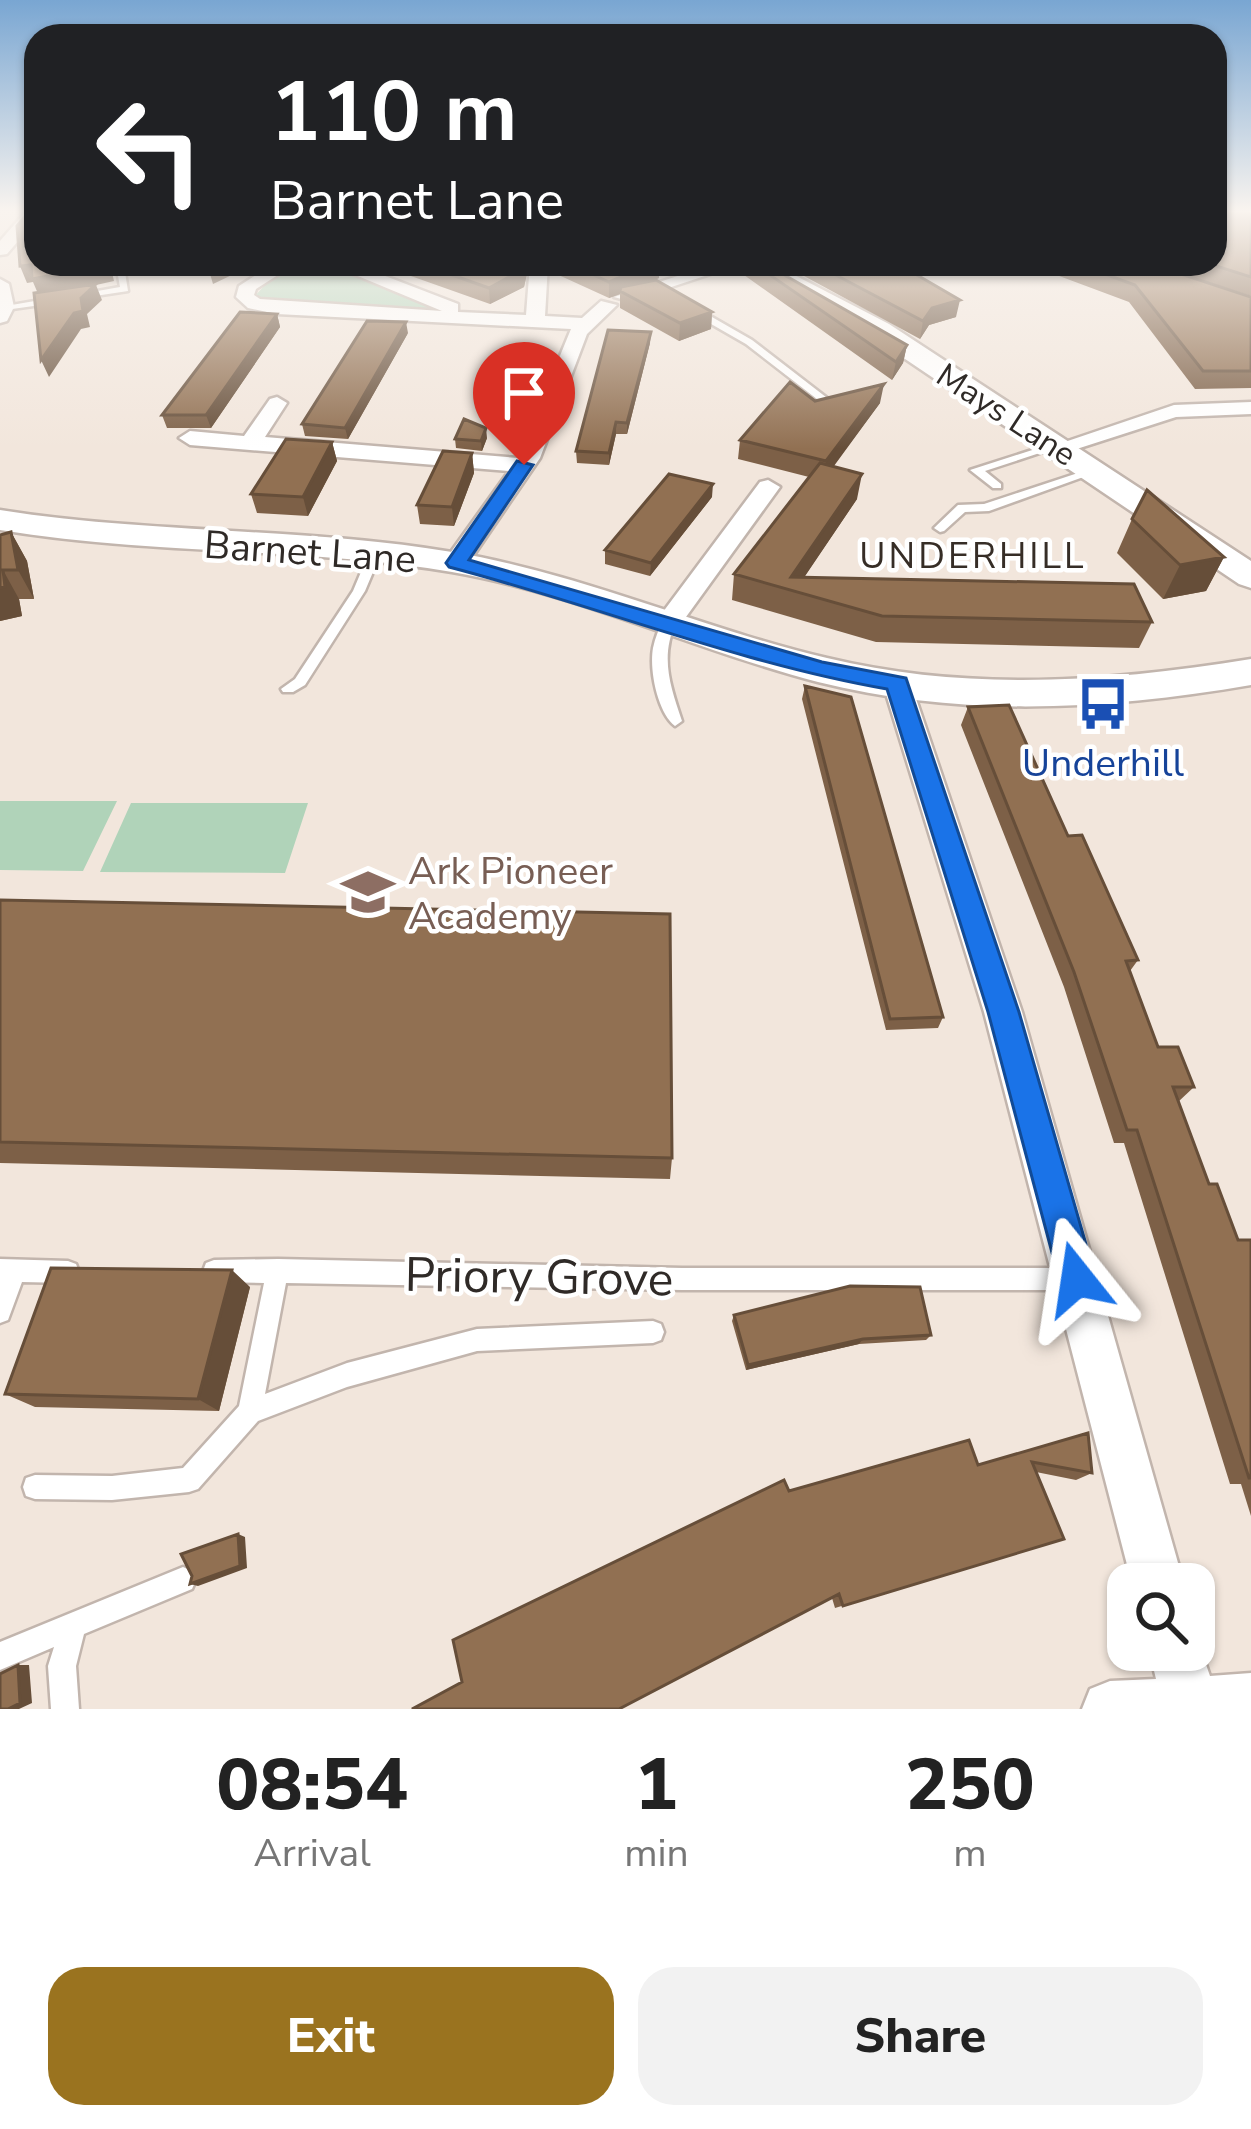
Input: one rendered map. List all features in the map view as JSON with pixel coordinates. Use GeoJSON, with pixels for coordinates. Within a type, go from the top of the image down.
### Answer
{"type":"FeatureCollection","features":[{"type":"Feature","properties":{"kind":"street"},"geometry":{"type":"LineString","coordinates":[[247,290],[245,297],[254,304],[277,308],[583,324]]}},
{"type":"Feature","properties":{"kind":"street"},"geometry":{"type":"LineString","coordinates":[[403,290],[475,318]]}},
{"type":"Feature","properties":{"kind":"street"},"geometry":{"type":"LineString","coordinates":[[535,320],[537,290]]}},
{"type":"Feature","properties":{"kind":"street"},"geometry":{"type":"LineString","coordinates":[[456,563],[524,465],[583,324],[615,302],[645,290]]}},
{"type":"Feature","properties":{"kind":"street","name":"Mays Lane"},"geometry":{"type":"LineString","coordinates":[[807,290],[844,308],[1251,577]]}},
{"type":"Feature","properties":{"kind":"street"},"geometry":{"type":"LineString","coordinates":[[250,442],[277,404]]}},
{"type":"Feature","properties":{"kind":"street"},"geometry":{"type":"LineString","coordinates":[[1057,447],[1174,411],[1251,408]]}},
{"type":"Feature","properties":{"kind":"street"},"geometry":{"type":"LineString","coordinates":[[190,438],[524,465]]}},
{"type":"Feature","properties":{"kind":"street"},"geometry":{"type":"LineString","coordinates":[[669,622],[768,487]]}},
{"type":"Feature","properties":{"kind":"street","name":"Barnet Lane"},"geometry":{"type":"LineString","coordinates":[[0,520],[110,538],[375,553],[456,563],[820,670],[897,683],[1006,694],[1109,691],[1251,672]]}},
{"type":"Feature","properties":{"kind":"street"},"geometry":{"type":"LineString","coordinates":[[897,683],[1003,1012],[1152,1563]]}},
{"type":"Feature","properties":{"kind":"street"},"geometry":{"type":"LineString","coordinates":[[1181,1671],[1190,1704]]}},
{"type":"Feature","properties":{"kind":"street"},"geometry":{"type":"LineString","coordinates":[[1110,1709],[1251,1700]]}},
{"type":"Feature","properties":{"kind":"lane"},"geometry":{"type":"LineString","coordinates":[[2,312],[125,290]]}},
{"type":"Feature","properties":{"kind":"lane"},"geometry":{"type":"LineString","coordinates":[[657,290],[671,298]]}},
{"type":"Feature","properties":{"kind":"lane"},"geometry":{"type":"LineString","coordinates":[[691,309],[749,342],[839,411]]}},
{"type":"Feature","properties":{"kind":"lane"},"geometry":{"type":"LineString","coordinates":[[997,486],[976,470],[1057,447]]}},
{"type":"Feature","properties":{"kind":"lane"},"geometry":{"type":"LineString","coordinates":[[940,528],[962,508],[986,508],[1094,471]]}},
{"type":"Feature","properties":{"kind":"lane"},"geometry":{"type":"LineString","coordinates":[[288,689],[300,682],[347,609],[375,553]]}},
{"type":"Feature","properties":{"kind":"lane"},"geometry":{"type":"LineString","coordinates":[[669,622],[657,644],[656,663],[675,721]]}},
{"type":"Feature","properties":{"kind":"lane"},"geometry":{"type":"LineString","coordinates":[[0,1312],[8,1270],[83,1272]]}},
{"type":"Feature","properties":{"kind":"lane"},"geometry":{"type":"LineString","coordinates":[[250,1412],[278,1270]]}},
{"type":"Feature","properties":{"kind":"lane","name":"Priory Grove"},"geometry":{"type":"LineString","coordinates":[[192,1271],[1077,1279]]}},
{"type":"Feature","properties":{"kind":"lane"},"geometry":{"type":"LineString","coordinates":[[35,1487],[112,1488],[189,1480],[250,1412],[347,1375],[477,1340],[653,1332]]}},
{"type":"Feature","properties":{"kind":"lane"},"geometry":{"type":"LineString","coordinates":[[0,1656],[183,1580]]}},
{"type":"Feature","properties":{"kind":"lane"},"geometry":{"type":"LineString","coordinates":[[65,1709],[62,1666],[73,1625]]}},
{"type":"Feature","properties":{"kind":"green space"},"geometry":{"type":"Polygon","coordinates":[[[261,290],[387,290],[432,308],[263,301],[255,296],[261,290]]]}},
{"type":"Feature","properties":{"kind":"green space"},"geometry":{"type":"Polygon","coordinates":[[[0,801],[117,801],[83,871],[0,870],[0,801]]]}},
{"type":"Feature","properties":{"kind":"green space"},"geometry":{"type":"Polygon","coordinates":[[[131,803],[308,803],[285,873],[100,872],[131,803]]]}},
{"type":"Feature","properties":{"kind":"building"},"geometry":{"type":"Polygon","coordinates":[[[90,290],[81,298],[83,311],[74,313],[41,360],[34,293],[90,290]]]}},
{"type":"Feature","properties":{"kind":"building"},"geometry":{"type":"Polygon","coordinates":[[[673,290],[712,312],[680,323],[620,291],[673,290]]]}},
{"type":"Feature","properties":{"kind":"building"},"geometry":{"type":"Polygon","coordinates":[[[791,290],[810,290],[907,345],[896,362],[791,290]]]}},
{"type":"Feature","properties":{"kind":"building"},"geometry":{"type":"Polygon","coordinates":[[[864,290],[942,290],[960,300],[932,308],[923,321],[864,290]]]}},
{"type":"Feature","properties":{"kind":"building"},"geometry":{"type":"Polygon","coordinates":[[[1139,290],[1229,290],[1251,297],[1251,371],[1203,371],[1139,290]]]}},
{"type":"Feature","properties":{"kind":"building"},"geometry":{"type":"Polygon","coordinates":[[[240,312],[277,314],[206,415],[162,415],[240,312]]]}},
{"type":"Feature","properties":{"kind":"building"},"geometry":{"type":"Polygon","coordinates":[[[367,321],[406,322],[345,428],[302,424],[367,321]]]}},
{"type":"Feature","properties":{"kind":"building"},"geometry":{"type":"Polygon","coordinates":[[[608,330],[651,332],[627,423],[616,422],[609,453],[576,451],[608,330]]]}},
{"type":"Feature","properties":{"kind":"building"},"geometry":{"type":"Polygon","coordinates":[[[790,382],[815,401],[884,384],[826,461],[740,440],[790,382]]]}},
{"type":"Feature","properties":{"kind":"building"},"geometry":{"type":"Polygon","coordinates":[[[464,419],[486,428],[481,441],[455,439],[464,419]]]}},
{"type":"Feature","properties":{"kind":"building"},"geometry":{"type":"Polygon","coordinates":[[[286,439],[332,442],[303,497],[251,494],[286,439]]]}},
{"type":"Feature","properties":{"kind":"building"},"geometry":{"type":"Polygon","coordinates":[[[443,451],[472,453],[452,507],[417,505],[443,451]]]}},
{"type":"Feature","properties":{"kind":"building"},"geometry":{"type":"Polygon","coordinates":[[[820,463],[862,474],[791,577],[1134,584],[1152,622],[882,616],[734,574],[820,463]]]}},
{"type":"Feature","properties":{"kind":"building"},"geometry":{"type":"Polygon","coordinates":[[[669,474],[713,484],[651,563],[605,550],[669,474]]]}},
{"type":"Feature","properties":{"kind":"building"},"geometry":{"type":"Polygon","coordinates":[[[1147,490],[1224,557],[1180,565],[1132,519],[1147,490]]]}},
{"type":"Feature","properties":{"kind":"building"},"geometry":{"type":"Polygon","coordinates":[[[11,532],[18,570],[3,570],[5,587],[0,588],[0,535],[11,532]]]}},
{"type":"Feature","properties":{"kind":"building"},"geometry":{"type":"Polygon","coordinates":[[[805,686],[851,697],[943,1017],[890,1019],[805,686]]]}},
{"type":"Feature","properties":{"kind":"building"},"geometry":{"type":"Polygon","coordinates":[[[1009,705],[1068,836],[1082,835],[1138,960],[1126,961],[1158,1047],[1178,1047],[1194,1087],[1173,1087],[1209,1184],[1217,1184],[1238,1240],[1251,1240],[1251,1478],[1137,1130],[1127,1130],[1074,972],[968,707],[1009,705]]]}},
{"type":"Feature","properties":{"kind":"building"},"geometry":{"type":"Polygon","coordinates":[[[0,900],[670,914],[672,1158],[0,1142],[0,900]]]}},
{"type":"Feature","properties":{"kind":"building"},"geometry":{"type":"Polygon","coordinates":[[[51,1268],[232,1270],[198,1399],[5,1394],[51,1268]]]}},
{"type":"Feature","properties":{"kind":"building"},"geometry":{"type":"Polygon","coordinates":[[[850,1286],[920,1287],[931,1335],[863,1339],[748,1365],[734,1315],[850,1286]]]}},
{"type":"Feature","properties":{"kind":"building"},"geometry":{"type":"Polygon","coordinates":[[[1088,1433],[1092,1473],[1032,1462],[1064,1539],[843,1606],[839,1594],[619,1709],[412,1709],[462,1682],[453,1640],[784,1480],[789,1491],[969,1440],[978,1465],[1088,1433]]]}},
{"type":"Feature","properties":{"kind":"building"},"geometry":{"type":"Polygon","coordinates":[[[238,1534],[240,1566],[190,1584],[192,1576],[181,1554],[238,1534]]]}},
{"type":"Feature","properties":{"kind":"building"},"geometry":{"type":"Polygon","coordinates":[[[18,1665],[20,1703],[0,1709],[0,1674],[18,1665]]]}},
{"type":"Feature","properties":{"kind":"place","name":"Underhill"},"geometry":{"type":"Point","coordinates":[1103,704]}},
{"type":"Feature","properties":{"kind":"place","name":"Ark Pioneer Academy"},"geometry":{"type":"Point","coordinates":[368,892]}},
{"type":"Feature","properties":{"kind":"district","name":"UNDERHILL"},"geometry":{"type":"Point","coordinates":[973,555]}},
{"type":"Feature","properties":{"kind":"route"},"geometry":{"type":"LineString","coordinates":[[524,465],[456,563],[555,588],[820,670],[897,683],[1003,1012],[1077,1279]]}}]}
